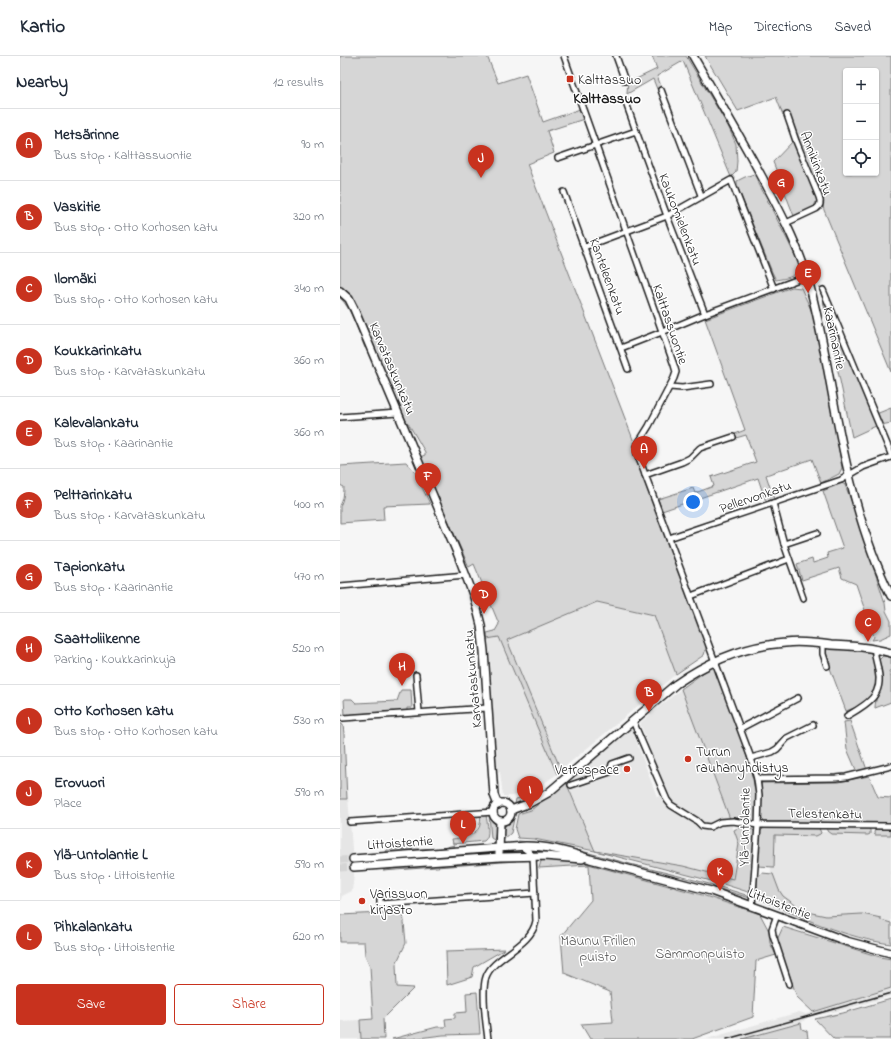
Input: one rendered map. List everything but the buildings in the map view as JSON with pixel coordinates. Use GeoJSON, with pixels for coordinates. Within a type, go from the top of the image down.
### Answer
{"type":"FeatureCollection","features":[{"type":"Feature","properties":{"kind":"street","name":"Kalttassuontie"},"geometry":{"type":"LineString","coordinates":[[564,56],[676,372],[670,387],[637,447],[637,453],[715,661]]}},
{"type":"Feature","properties":{"kind":"street"},"geometry":{"type":"LineString","coordinates":[[616,56],[625,81]]}},
{"type":"Feature","properties":{"kind":"street","name":"Kaarinantie"},"geometry":{"type":"LineString","coordinates":[[693,56],[750,155],[786,223],[807,276],[816,308],[825,351],[849,477],[872,553],[891,596]]}},
{"type":"Feature","properties":{"kind":"street"},"geometry":{"type":"LineString","coordinates":[[661,90],[701,195]]}},
{"type":"Feature","properties":{"kind":"street","name":"Kaukomielenkatu"},"geometry":{"type":"LineString","coordinates":[[626,103],[667,216],[705,314]]}},
{"type":"Feature","properties":{"kind":"street","name":"Annikinkatu"},"geometry":{"type":"LineString","coordinates":[[786,223],[816,209],[820,205],[819,197],[796,141],[788,115]]}},
{"type":"Feature","properties":{"kind":"street"},"geometry":{"type":"LineString","coordinates":[[558,158],[636,131]]}},
{"type":"Feature","properties":{"kind":"street"},"geometry":{"type":"LineString","coordinates":[[584,247],[667,216],[701,195],[731,180],[774,289]]}},
{"type":"Feature","properties":{"kind":"street","name":"Kanteleenkatu"},"geometry":{"type":"LineString","coordinates":[[564,192],[628,369]]}},
{"type":"Feature","properties":{"kind":"street"},"geometry":{"type":"LineString","coordinates":[[621,348],[705,314],[807,276]]}},
{"type":"Feature","properties":{"kind":"street"},"geometry":{"type":"LineString","coordinates":[[822,290],[891,454]]}},
{"type":"Feature","properties":{"kind":"street","name":"Karvataskunkatu"},"geometry":{"type":"LineString","coordinates":[[340,291],[347,296],[351,303],[466,575],[474,598],[484,651],[494,795],[498,805]]}},
{"type":"Feature","properties":{"kind":"street"},"geometry":{"type":"LineString","coordinates":[[670,387],[682,388],[711,384]]}},
{"type":"Feature","properties":{"kind":"street"},"geometry":{"type":"LineString","coordinates":[[340,418],[398,413]]}},
{"type":"Feature","properties":{"kind":"street"},"geometry":{"type":"LineString","coordinates":[[645,475],[682,462],[690,458],[700,448],[733,437]]}},
{"type":"Feature","properties":{"kind":"street","name":"Pellervonkatu"},"geometry":{"type":"LineString","coordinates":[[669,538],[849,477],[863,468],[891,457]]}},
{"type":"Feature","properties":{"kind":"street"},"geometry":{"type":"LineString","coordinates":[[773,503],[784,544],[803,598]]}},
{"type":"Feature","properties":{"kind":"street"},"geometry":{"type":"LineString","coordinates":[[784,544],[817,533]]}},
{"type":"Feature","properties":{"kind":"street"},"geometry":{"type":"LineString","coordinates":[[691,596],[789,559]]}},
{"type":"Feature","properties":{"kind":"street"},"geometry":{"type":"LineString","coordinates":[[340,586],[466,575]]}},
{"type":"Feature","properties":{"kind":"street"},"geometry":{"type":"LineString","coordinates":[[511,810],[530,803],[548,793],[676,684],[695,671],[715,661],[750,648],[787,642],[875,648],[891,653]]}},
{"type":"Feature","properties":{"kind":"street"},"geometry":{"type":"LineString","coordinates":[[823,644],[823,654],[827,666]]}},
{"type":"Feature","properties":{"kind":"street"},"geometry":{"type":"LineString","coordinates":[[848,716],[872,699],[876,692],[879,681],[875,661],[875,648]]}},
{"type":"Feature","properties":{"kind":"street","name":"Ylä-Untolantie"},"geometry":{"type":"LineString","coordinates":[[715,661],[741,728],[757,779],[759,795],[758,825],[752,906]]}},
{"type":"Feature","properties":{"kind":"street"},"geometry":{"type":"LineString","coordinates":[[416,675],[419,712]]}},
{"type":"Feature","properties":{"kind":"street"},"geometry":{"type":"LineString","coordinates":[[741,728],[798,698]]}},
{"type":"Feature","properties":{"kind":"street"},"geometry":{"type":"LineString","coordinates":[[343,718],[487,708]]}},
{"type":"Feature","properties":{"kind":"street","name":"Telestenkatu"},"geometry":{"type":"LineString","coordinates":[[633,721],[664,795],[671,805],[697,821],[702,826],[710,827],[720,822],[733,821],[758,825],[891,826]]}},
{"type":"Feature","properties":{"kind":"street"},"geometry":{"type":"LineString","coordinates":[[751,758],[772,752],[777,749],[787,738],[813,725]]}},
{"type":"Feature","properties":{"kind":"street"},"geometry":{"type":"LineString","coordinates":[[571,785],[610,772],[612,764],[629,758]]}},
{"type":"Feature","properties":{"kind":"street"},"geometry":{"type":"LineString","coordinates":[[757,779],[836,778],[891,766]]}},
{"type":"Feature","properties":{"kind":"street"},"geometry":{"type":"LineString","coordinates":[[500,857],[500,821],[496,818],[494,812],[498,805],[506,804],[511,810]]}},
{"type":"Feature","properties":{"kind":"street"},"geometry":{"type":"LineString","coordinates":[[500,821],[508,819],[511,810]]}},
{"type":"Feature","properties":{"kind":"street"},"geometry":{"type":"LineString","coordinates":[[350,822],[494,812]]}},
{"type":"Feature","properties":{"kind":"street"},"geometry":{"type":"LineString","coordinates":[[488,1039],[484,987],[486,976],[491,968],[527,939],[532,933],[536,921],[532,856],[521,846]]}},
{"type":"Feature","properties":{"kind":"street","name":"Littoistentie"},"geometry":{"type":"LineString","coordinates":[[353,859],[521,846],[545,848],[576,854],[711,891],[846,942],[891,953]]}},
{"type":"Feature","properties":{"kind":"street"},"geometry":{"type":"LineString","coordinates":[[532,856],[545,848]]}},
{"type":"Feature","properties":{"kind":"street","name":"Littoistentie"},"geometry":{"type":"LineString","coordinates":[[354,867],[500,857],[532,856],[590,859]]}},
{"type":"Feature","properties":{"kind":"street"},"geometry":{"type":"LineString","coordinates":[[380,897],[380,904],[535,893]]}},
{"type":"Feature","properties":{"kind":"street"},"geometry":{"type":"LineString","coordinates":[[777,915],[772,929],[772,935],[789,984]]}},
{"type":"Feature","properties":{"kind":"shaded area"},"geometry":{"type":"Polygon","coordinates":[[[597,602],[654,615],[676,674],[561,770],[507,640],[597,602]]]}},
{"type":"Feature","properties":{"kind":"shaded area"},"geometry":{"type":"Polygon","coordinates":[[[499,636],[557,774],[530,793],[511,796],[503,796],[500,772],[495,772],[487,639],[499,636]]]}},
{"type":"Feature","properties":{"kind":"shaded area"},"geometry":{"type":"Polygon","coordinates":[[[681,689],[739,844],[733,879],[683,866],[595,851],[567,783],[631,727],[657,797],[666,793],[640,723],[681,689]]]}},
{"type":"Feature","properties":{"kind":"shaded area"},"geometry":{"type":"Polygon","coordinates":[[[348,797],[354,875],[352,891],[342,896],[340,903],[340,799],[346,799],[348,797]]]}},
{"type":"Feature","properties":{"kind":"shaded area"},"geometry":{"type":"Polygon","coordinates":[[[774,831],[891,833],[891,923],[880,920],[827,919],[787,905],[770,880],[774,831]]]}},
{"type":"Feature","properties":{"kind":"shaded area"},"geometry":{"type":"Polygon","coordinates":[[[891,988],[891,996],[843,1010],[807,1018],[801,1023],[741,1039],[707,1039],[799,1012],[806,1014],[891,988]]]}},
{"type":"Feature","properties":{"kind":"shaded area"},"geometry":{"type":"Polygon","coordinates":[[[360,1020],[361,1039],[340,1039],[340,1021],[360,1020]]]}},
{"type":"Feature","properties":{"kind":"green space"},"geometry":{"type":"Polygon","coordinates":[[[340,56],[487,56],[498,83],[526,74],[543,122],[580,109],[584,119],[547,131],[554,153],[527,164],[631,434],[707,645],[704,655],[676,674],[654,615],[597,602],[507,640],[561,770],[557,774],[499,637],[487,639],[487,633],[495,631],[499,624],[474,564],[469,567],[420,457],[425,455],[425,452],[407,423],[354,302],[340,288],[340,56]]]}},
{"type":"Feature","properties":{"kind":"green space"},"geometry":{"type":"Polygon","coordinates":[[[652,56],[686,56],[728,126],[736,144],[736,172],[731,177],[683,61],[657,76],[661,86],[657,89],[653,79],[627,94],[628,78],[634,80],[657,69],[652,56]]]}},
{"type":"Feature","properties":{"kind":"green space"},"geometry":{"type":"Polygon","coordinates":[[[705,56],[891,56],[891,372],[824,210],[821,197],[789,114],[783,115],[776,97],[738,111],[705,56]]]}},
{"type":"Feature","properties":{"kind":"green space"},"geometry":{"type":"Polygon","coordinates":[[[794,140],[817,199],[814,207],[794,216],[773,162],[794,140]]]}},
{"type":"Feature","properties":{"kind":"green space"},"geometry":{"type":"Polygon","coordinates":[[[754,174],[798,261],[799,269],[795,274],[789,277],[776,280],[737,186],[737,181],[754,174]]]}},
{"type":"Feature","properties":{"kind":"green space"},"geometry":{"type":"Polygon","coordinates":[[[792,287],[801,288],[812,312],[826,374],[842,468],[839,474],[821,483],[812,459],[766,475],[774,499],[766,502],[758,478],[662,511],[658,499],[693,488],[695,493],[714,486],[711,477],[756,462],[746,435],[736,438],[735,434],[745,430],[705,319],[792,287]]]}},
{"type":"Feature","properties":{"kind":"green space"},"geometry":{"type":"Polygon","coordinates":[[[340,295],[347,301],[367,346],[365,348],[351,314],[340,298],[340,295]]]}},
{"type":"Feature","properties":{"kind":"green space"},"geometry":{"type":"Polygon","coordinates":[[[822,296],[824,297],[878,425],[852,437],[822,296]]]}},
{"type":"Feature","properties":{"kind":"green space"},"geometry":{"type":"Polygon","coordinates":[[[891,408],[891,423],[881,425],[876,414],[891,408]]]}},
{"type":"Feature","properties":{"kind":"green space"},"geometry":{"type":"Polygon","coordinates":[[[406,462],[415,472],[430,504],[383,506],[384,520],[340,523],[340,506],[344,487],[340,485],[340,466],[406,462]]]}},
{"type":"Feature","properties":{"kind":"green space"},"geometry":{"type":"Polygon","coordinates":[[[842,483],[845,485],[853,505],[885,603],[886,611],[891,621],[891,634],[880,639],[872,640],[874,637],[856,584],[842,578],[839,568],[802,580],[797,564],[812,559],[813,563],[828,558],[827,553],[843,548],[823,491],[842,483]]]}},
{"type":"Feature","properties":{"kind":"green space"},"geometry":{"type":"Polygon","coordinates":[[[828,648],[869,651],[872,655],[877,674],[876,687],[871,697],[860,706],[846,711],[824,652],[828,648]]]}},
{"type":"Feature","properties":{"kind":"green space"},"geometry":{"type":"Polygon","coordinates":[[[883,656],[891,657],[891,670],[889,671],[891,678],[891,702],[875,708],[882,683],[882,673],[879,660],[883,656]]]}},
{"type":"Feature","properties":{"kind":"green space"},"geometry":{"type":"Polygon","coordinates":[[[711,667],[716,668],[751,770],[757,809],[755,822],[730,819],[681,689],[711,667]]]}},
{"type":"Feature","properties":{"kind":"green space"},"geometry":{"type":"Polygon","coordinates":[[[401,690],[411,690],[412,708],[407,708],[407,711],[382,711],[345,715],[344,699],[352,699],[356,703],[397,701],[401,690]]]}},
{"type":"Feature","properties":{"kind":"green space"},"geometry":{"type":"Polygon","coordinates":[[[850,721],[867,770],[857,772],[847,749],[844,722],[850,721]]]}},
{"type":"Feature","properties":{"kind":"green space"},"geometry":{"type":"Polygon","coordinates":[[[340,723],[343,725],[344,734],[347,799],[340,799],[340,723]]]}},
{"type":"Feature","properties":{"kind":"green space"},"geometry":{"type":"Polygon","coordinates":[[[869,776],[878,797],[891,798],[891,823],[765,822],[761,818],[761,783],[839,782],[869,776]]]}},
{"type":"Feature","properties":{"kind":"green space"},"geometry":{"type":"Polygon","coordinates":[[[566,782],[595,851],[534,839],[518,838],[515,829],[518,814],[531,810],[566,782]]]}},
{"type":"Feature","properties":{"kind":"green space"},"geometry":{"type":"Polygon","coordinates":[[[543,789],[544,792],[538,796],[515,804],[516,799],[533,795],[543,789]]]}},
{"type":"Feature","properties":{"kind":"green space"},"geometry":{"type":"Polygon","coordinates":[[[515,814],[511,833],[504,839],[504,828],[515,814]]]}},
{"type":"Feature","properties":{"kind":"green space"},"geometry":{"type":"Polygon","coordinates":[[[481,815],[486,815],[488,833],[486,839],[484,841],[453,844],[452,839],[469,835],[479,828],[481,815]]]}},
{"type":"Feature","properties":{"kind":"green space"},"geometry":{"type":"Polygon","coordinates":[[[489,815],[494,819],[496,826],[494,840],[491,838],[489,815]]]}},
{"type":"Feature","properties":{"kind":"green space"},"geometry":{"type":"Polygon","coordinates":[[[742,827],[748,828],[755,832],[751,893],[723,884],[595,851],[683,866],[733,879],[739,844],[734,830],[742,827]]]}},
{"type":"Feature","properties":{"kind":"green space"},"geometry":{"type":"Polygon","coordinates":[[[771,827],[819,828],[821,833],[816,836],[775,835],[774,867],[758,866],[760,832],[762,830],[771,827]]]}},
{"type":"Feature","properties":{"kind":"green space"},"geometry":{"type":"Polygon","coordinates":[[[827,828],[868,828],[870,830],[870,834],[831,834],[827,831],[827,828]]]}},
{"type":"Feature","properties":{"kind":"green space"},"geometry":{"type":"Polygon","coordinates":[[[875,828],[891,828],[891,835],[875,835],[875,828]]]}},
{"type":"Feature","properties":{"kind":"green space"},"geometry":{"type":"Polygon","coordinates":[[[518,841],[548,844],[577,850],[676,875],[746,895],[750,898],[598,858],[518,844],[518,841]]]}},
{"type":"Feature","properties":{"kind":"green space"},"geometry":{"type":"Polygon","coordinates":[[[454,845],[454,847],[443,850],[386,852],[387,850],[443,848],[454,845]]]}},
{"type":"Feature","properties":{"kind":"green space"},"geometry":{"type":"Polygon","coordinates":[[[492,852],[487,855],[353,864],[353,861],[492,852]]]}},
{"type":"Feature","properties":{"kind":"green space"},"geometry":{"type":"Polygon","coordinates":[[[516,859],[516,861],[383,871],[402,866],[516,859]]]}},
{"type":"Feature","properties":{"kind":"green space","name":"Sammonpuisto"},"geometry":{"type":"Polygon","coordinates":[[[546,859],[577,861],[702,895],[760,914],[769,931],[770,943],[776,955],[756,961],[753,1017],[692,1039],[590,1039],[581,1024],[613,1022],[610,992],[564,973],[561,936],[591,900],[589,865],[539,868],[541,861],[546,859]]]}},
{"type":"Feature","properties":{"kind":"green space"},"geometry":{"type":"Polygon","coordinates":[[[762,873],[773,874],[783,896],[798,907],[812,913],[826,916],[862,914],[881,918],[881,920],[891,923],[891,944],[858,937],[823,926],[758,898],[757,877],[762,873]]]}},
{"type":"Feature","properties":{"kind":"green space"},"geometry":{"type":"Polygon","coordinates":[[[403,912],[406,943],[396,964],[397,987],[414,988],[383,1019],[384,1039],[361,1039],[360,1020],[373,1019],[370,966],[365,955],[364,942],[340,942],[340,915],[403,912]]]}},
{"type":"Feature","properties":{"kind":"green space"},"geometry":{"type":"Polygon","coordinates":[[[783,927],[880,957],[891,959],[891,988],[813,1012],[797,997],[777,940],[783,927]]]}},
{"type":"Feature","properties":{"kind":"green space"},"geometry":{"type":"Polygon","coordinates":[[[505,949],[474,967],[472,977],[447,985],[446,951],[505,949]]]}},
{"type":"Feature","properties":{"kind":"green space"},"geometry":{"type":"Polygon","coordinates":[[[477,992],[480,1034],[392,1039],[437,1027],[446,1027],[445,1019],[455,1018],[455,1013],[467,1012],[466,993],[477,992]]]}},
{"type":"Feature","properties":{"kind":"green space"},"geometry":{"type":"Polygon","coordinates":[[[891,999],[891,1039],[834,1039],[815,1019],[843,1013],[891,999]]]}},
{"type":"Feature","properties":{"kind":"green space"},"geometry":{"type":"Polygon","coordinates":[[[801,1023],[802,1029],[807,1031],[808,1039],[742,1039],[801,1023]]]}},
{"type":"Feature","properties":{"kind":"tunnel"},"geometry":{"type":"LineString","coordinates":[[340,860],[353,859]]}},
{"type":"Feature","properties":{"kind":"tunnel"},"geometry":{"type":"LineString","coordinates":[[340,868],[354,867]]}},
{"type":"Feature","properties":{"kind":"railway"},"geometry":{"type":"LineString","coordinates":[[727,1039],[891,993]]}},
{"type":"Feature","properties":{"kind":"place","name":"Kalttassuo"},"geometry":{"type":"Point","coordinates":[570,79]}},
{"type":"Feature","properties":{"kind":"place","name":"Erovuori"},"geometry":{"type":"Point","coordinates":[481,178]}},
{"type":"Feature","properties":{"kind":"place","name":"Tapionkatu"},"geometry":{"type":"Point","coordinates":[781,202]}},
{"type":"Feature","properties":{"kind":"place","name":"Kalevalankatu"},"geometry":{"type":"Point","coordinates":[808,293]}},
{"type":"Feature","properties":{"kind":"place","name":"Metsärinne"},"geometry":{"type":"Point","coordinates":[644,469]}},
{"type":"Feature","properties":{"kind":"place","name":"Pelttarinkatu"},"geometry":{"type":"Point","coordinates":[428,496]}},
{"type":"Feature","properties":{"kind":"place","name":"Koukkarinkatu"},"geometry":{"type":"Point","coordinates":[484,614]}},
{"type":"Feature","properties":{"kind":"place","name":"Ilomäki"},"geometry":{"type":"Point","coordinates":[868,642]}},
{"type":"Feature","properties":{"kind":"place","name":"Saattoliikenne"},"geometry":{"type":"Point","coordinates":[402,686]}},
{"type":"Feature","properties":{"kind":"place","name":"Vaskitie"},"geometry":{"type":"Point","coordinates":[649,712]}},
{"type":"Feature","properties":{"kind":"place","name":"Turun rauhanyhdistys"},"geometry":{"type":"Point","coordinates":[688,759]}},
{"type":"Feature","properties":{"kind":"place","name":"Vetrospace"},"geometry":{"type":"Point","coordinates":[627,769]}},
{"type":"Feature","properties":{"kind":"place","name":"Otto Korhosen katu"},"geometry":{"type":"Point","coordinates":[530,809]}},
{"type":"Feature","properties":{"kind":"place","name":"Pihkalankatu"},"geometry":{"type":"Point","coordinates":[463,844]}},
{"type":"Feature","properties":{"kind":"place","name":"Ylä-Untolantie L"},"geometry":{"type":"Point","coordinates":[720,891]}},
{"type":"Feature","properties":{"kind":"place","name":"Varissuon kirjasto"},"geometry":{"type":"Point","coordinates":[362,901]}},
{"type":"Feature","properties":{"kind":"district","name":"Kalttassuo"},"geometry":{"type":"Point","coordinates":[607,98]}},
{"type":"Feature","properties":{"kind":"park label","name":"Maunu Frillen puisto"},"geometry":{"type":"Point","coordinates":[598,948]}}]}
